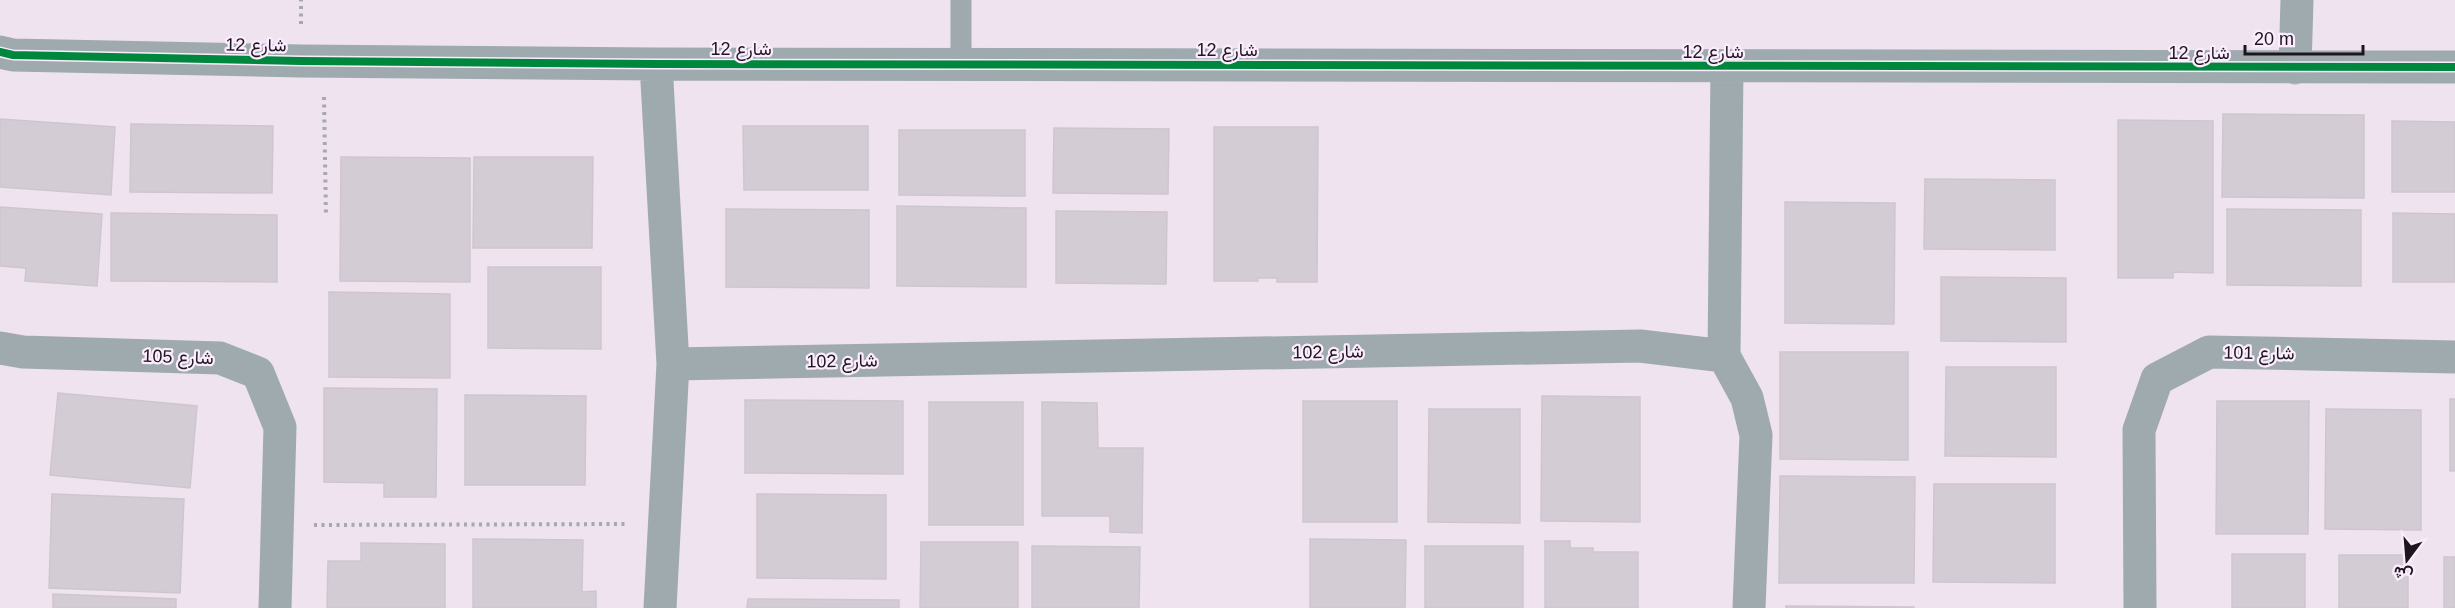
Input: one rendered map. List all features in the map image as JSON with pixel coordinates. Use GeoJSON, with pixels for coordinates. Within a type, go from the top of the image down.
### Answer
{"type":"FeatureCollection","features":[{"type":"Feature","properties":{"kind":"street"},"geometry":{"type":"LineString","coordinates":[[2295,68],[2297,0]]}},
{"type":"Feature","properties":{"kind":"street","name":"شارع 12"},"geometry":{"type":"LineString","coordinates":[[0,52],[13,56],[656,64],[2455,67]]}},
{"type":"Feature","properties":{"kind":"street"},"geometry":{"type":"LineString","coordinates":[[656,64],[673,364],[660,608]]}},
{"type":"Feature","properties":{"kind":"street"},"geometry":{"type":"LineString","coordinates":[[1727,67],[1724,356],[1747,398],[1756,435],[1749,608]]}},
{"type":"Feature","properties":{"kind":"street","name":"شارع 102"},"geometry":{"type":"LineString","coordinates":[[673,364],[1640,346],[1724,356]]}},
{"type":"Feature","properties":{"kind":"street","name":"شارع 105"},"geometry":{"type":"LineString","coordinates":[[0,348],[23,352],[220,358],[258,373],[280,427],[275,608]]}},
{"type":"Feature","properties":{"kind":"street","name":"شارع 101"},"geometry":{"type":"LineString","coordinates":[[2140,608],[2139,430],[2157,379],[2209,352],[2455,357]]}},
{"type":"Feature","properties":{"kind":"lane"},"geometry":{"type":"LineString","coordinates":[[961,0],[961,64]]}},
{"type":"Feature","properties":{"kind":"path"},"geometry":{"type":"LineString","coordinates":[[323,61],[326,217]]}},
{"type":"Feature","properties":{"kind":"path"},"geometry":{"type":"LineString","coordinates":[[277,525],[665,524]]}},
{"type":"Feature","properties":{"kind":"building"},"geometry":{"type":"Polygon","coordinates":[[[2223,114],[2364,115],[2364,198],[2222,197],[2223,114]]]}},
{"type":"Feature","properties":{"kind":"building"},"geometry":{"type":"Polygon","coordinates":[[[0,119],[115,127],[111,195],[0,187],[0,119]]]}},
{"type":"Feature","properties":{"kind":"building"},"geometry":{"type":"Polygon","coordinates":[[[2118,120],[2213,121],[2213,273],[2173,272],[2173,278],[2118,278],[2118,120]]]}},
{"type":"Feature","properties":{"kind":"building"},"geometry":{"type":"Polygon","coordinates":[[[2392,121],[2455,122],[2455,192],[2392,192],[2392,121]]]}},
{"type":"Feature","properties":{"kind":"building"},"geometry":{"type":"Polygon","coordinates":[[[131,124],[273,126],[272,193],[130,192],[131,124]]]}},
{"type":"Feature","properties":{"kind":"building"},"geometry":{"type":"Polygon","coordinates":[[[743,126],[868,126],[868,190],[744,190],[743,126]]]}},
{"type":"Feature","properties":{"kind":"building"},"geometry":{"type":"Polygon","coordinates":[[[1214,127],[1318,127],[1317,282],[1277,282],[1277,278],[1257,278],[1258,281],[1214,281],[1214,127]]]}},
{"type":"Feature","properties":{"kind":"building"},"geometry":{"type":"Polygon","coordinates":[[[1054,128],[1169,129],[1168,194],[1053,193],[1054,128]]]}},
{"type":"Feature","properties":{"kind":"building"},"geometry":{"type":"Polygon","coordinates":[[[899,130],[1025,130],[1025,196],[899,195],[899,130]]]}},
{"type":"Feature","properties":{"kind":"building"},"geometry":{"type":"Polygon","coordinates":[[[341,157],[470,158],[470,282],[340,281],[341,157]]]}},
{"type":"Feature","properties":{"kind":"building"},"geometry":{"type":"Polygon","coordinates":[[[474,157],[593,157],[592,248],[473,248],[474,157]]]}},
{"type":"Feature","properties":{"kind":"building"},"geometry":{"type":"Polygon","coordinates":[[[1925,179],[2055,180],[2055,250],[1924,249],[1925,179]]]}},
{"type":"Feature","properties":{"kind":"building"},"geometry":{"type":"Polygon","coordinates":[[[1785,202],[1895,203],[1894,324],[1785,323],[1785,202]]]}},
{"type":"Feature","properties":{"kind":"building"},"geometry":{"type":"Polygon","coordinates":[[[897,206],[1026,208],[1026,287],[897,286],[897,206]]]}},
{"type":"Feature","properties":{"kind":"building"},"geometry":{"type":"Polygon","coordinates":[[[0,207],[102,214],[97,286],[25,281],[26,268],[0,266],[0,207]]]}},
{"type":"Feature","properties":{"kind":"building"},"geometry":{"type":"Polygon","coordinates":[[[726,209],[869,210],[869,288],[726,287],[726,209]]]}},
{"type":"Feature","properties":{"kind":"building"},"geometry":{"type":"Polygon","coordinates":[[[2227,209],[2361,210],[2361,286],[2227,285],[2227,209]]]}},
{"type":"Feature","properties":{"kind":"building"},"geometry":{"type":"Polygon","coordinates":[[[1056,211],[1167,212],[1166,284],[1056,283],[1056,211]]]}},
{"type":"Feature","properties":{"kind":"building"},"geometry":{"type":"Polygon","coordinates":[[[111,213],[277,215],[277,282],[111,281],[111,213]]]}},
{"type":"Feature","properties":{"kind":"building"},"geometry":{"type":"Polygon","coordinates":[[[2393,213],[2455,214],[2455,282],[2393,282],[2393,213]]]}},
{"type":"Feature","properties":{"kind":"building"},"geometry":{"type":"Polygon","coordinates":[[[488,267],[601,267],[601,349],[488,348],[488,267]]]}},
{"type":"Feature","properties":{"kind":"building"},"geometry":{"type":"Polygon","coordinates":[[[1941,277],[2066,278],[2066,342],[1941,341],[1941,277]]]}},
{"type":"Feature","properties":{"kind":"building"},"geometry":{"type":"Polygon","coordinates":[[[329,292],[450,294],[450,378],[329,377],[329,292]]]}},
{"type":"Feature","properties":{"kind":"building"},"geometry":{"type":"Polygon","coordinates":[[[1780,352],[1908,352],[1908,460],[1780,459],[1780,352]]]}},
{"type":"Feature","properties":{"kind":"building"},"geometry":{"type":"Polygon","coordinates":[[[1946,367],[2056,367],[2056,457],[1945,456],[1946,367]]]}},
{"type":"Feature","properties":{"kind":"building"},"geometry":{"type":"Polygon","coordinates":[[[324,388],[437,389],[436,497],[384,497],[384,483],[324,482],[324,388]]]}},
{"type":"Feature","properties":{"kind":"building"},"geometry":{"type":"Polygon","coordinates":[[[58,393],[197,406],[190,488],[50,475],[58,393]]]}},
{"type":"Feature","properties":{"kind":"building"},"geometry":{"type":"Polygon","coordinates":[[[465,395],[586,396],[585,485],[465,485],[465,395]]]}},
{"type":"Feature","properties":{"kind":"building"},"geometry":{"type":"Polygon","coordinates":[[[1542,396],[1640,397],[1640,522],[1541,521],[1542,396]]]}},
{"type":"Feature","properties":{"kind":"building"},"geometry":{"type":"Polygon","coordinates":[[[2450,399],[2455,399],[2455,471],[2450,471],[2450,399]]]}},
{"type":"Feature","properties":{"kind":"building"},"geometry":{"type":"Polygon","coordinates":[[[745,400],[903,401],[903,474],[745,473],[745,400]]]}},
{"type":"Feature","properties":{"kind":"building"},"geometry":{"type":"Polygon","coordinates":[[[1303,401],[1397,401],[1397,522],[1303,522],[1303,401]]]}},
{"type":"Feature","properties":{"kind":"building"},"geometry":{"type":"Polygon","coordinates":[[[2217,401],[2309,401],[2308,534],[2216,534],[2217,401]]]}},
{"type":"Feature","properties":{"kind":"building"},"geometry":{"type":"Polygon","coordinates":[[[929,402],[1023,402],[1023,525],[929,525],[929,402]]]}},
{"type":"Feature","properties":{"kind":"building"},"geometry":{"type":"Polygon","coordinates":[[[1042,402],[1097,403],[1098,448],[1143,448],[1142,533],[1110,532],[1110,516],[1042,516],[1042,402]]]}},
{"type":"Feature","properties":{"kind":"building"},"geometry":{"type":"Polygon","coordinates":[[[1429,409],[1520,409],[1520,523],[1428,522],[1429,409]]]}},
{"type":"Feature","properties":{"kind":"building"},"geometry":{"type":"Polygon","coordinates":[[[2326,409],[2421,410],[2421,530],[2325,529],[2326,409]]]}},
{"type":"Feature","properties":{"kind":"building"},"geometry":{"type":"Polygon","coordinates":[[[1780,476],[1915,477],[1914,583],[1779,583],[1780,476]]]}},
{"type":"Feature","properties":{"kind":"building"},"geometry":{"type":"Polygon","coordinates":[[[1934,484],[2055,484],[2055,583],[1933,582],[1934,484]]]}},
{"type":"Feature","properties":{"kind":"building"},"geometry":{"type":"Polygon","coordinates":[[[52,494],[184,499],[180,593],[49,588],[52,494]]]}},
{"type":"Feature","properties":{"kind":"building"},"geometry":{"type":"Polygon","coordinates":[[[757,494],[886,495],[886,579],[757,578],[757,494]]]}},
{"type":"Feature","properties":{"kind":"building"},"geometry":{"type":"Polygon","coordinates":[[[473,539],[583,540],[582,592],[596,591],[596,608],[473,608],[473,539]]]}},
{"type":"Feature","properties":{"kind":"building"},"geometry":{"type":"Polygon","coordinates":[[[1310,539],[1406,540],[1405,608],[1310,608],[1310,539]]]}},
{"type":"Feature","properties":{"kind":"building"},"geometry":{"type":"Polygon","coordinates":[[[1545,541],[1570,541],[1570,548],[1593,548],[1593,552],[1638,552],[1638,608],[1545,608],[1545,541]]]}},
{"type":"Feature","properties":{"kind":"building"},"geometry":{"type":"Polygon","coordinates":[[[921,542],[1018,542],[1018,608],[920,608],[921,542]]]}},
{"type":"Feature","properties":{"kind":"building"},"geometry":{"type":"Polygon","coordinates":[[[361,543],[445,544],[445,608],[327,608],[328,561],[361,561],[361,543]]]}},
{"type":"Feature","properties":{"kind":"building"},"geometry":{"type":"Polygon","coordinates":[[[1032,546],[1140,547],[1139,608],[1032,608],[1032,546]]]}},
{"type":"Feature","properties":{"kind":"building"},"geometry":{"type":"Polygon","coordinates":[[[1425,546],[1523,546],[1523,608],[1425,608],[1425,546]]]}},
{"type":"Feature","properties":{"kind":"building"},"geometry":{"type":"Polygon","coordinates":[[[2232,554],[2305,554],[2305,608],[2232,608],[2232,554]]]}},
{"type":"Feature","properties":{"kind":"building"},"geometry":{"type":"Polygon","coordinates":[[[2339,555],[2408,555],[2408,608],[2339,608],[2339,555]]]}},
{"type":"Feature","properties":{"kind":"building"},"geometry":{"type":"Polygon","coordinates":[[[2444,557],[2455,557],[2455,608],[2444,608],[2444,557]]]}},
{"type":"Feature","properties":{"kind":"building"},"geometry":{"type":"Polygon","coordinates":[[[53,594],[176,599],[176,608],[53,608],[53,594]]]}},
{"type":"Feature","properties":{"kind":"building"},"geometry":{"type":"Polygon","coordinates":[[[748,599],[899,600],[899,608],[747,608],[748,599]]]}},
{"type":"Feature","properties":{"kind":"building"},"geometry":{"type":"Polygon","coordinates":[[[1786,606],[1914,607],[1914,608],[1786,608],[1786,606]]]}},
{"type":"Feature","properties":{"kind":"cycle path"},"geometry":{"type":"LineString","coordinates":[[0,52],[13,55],[301,61],[656,64],[2455,67]]}}]}
